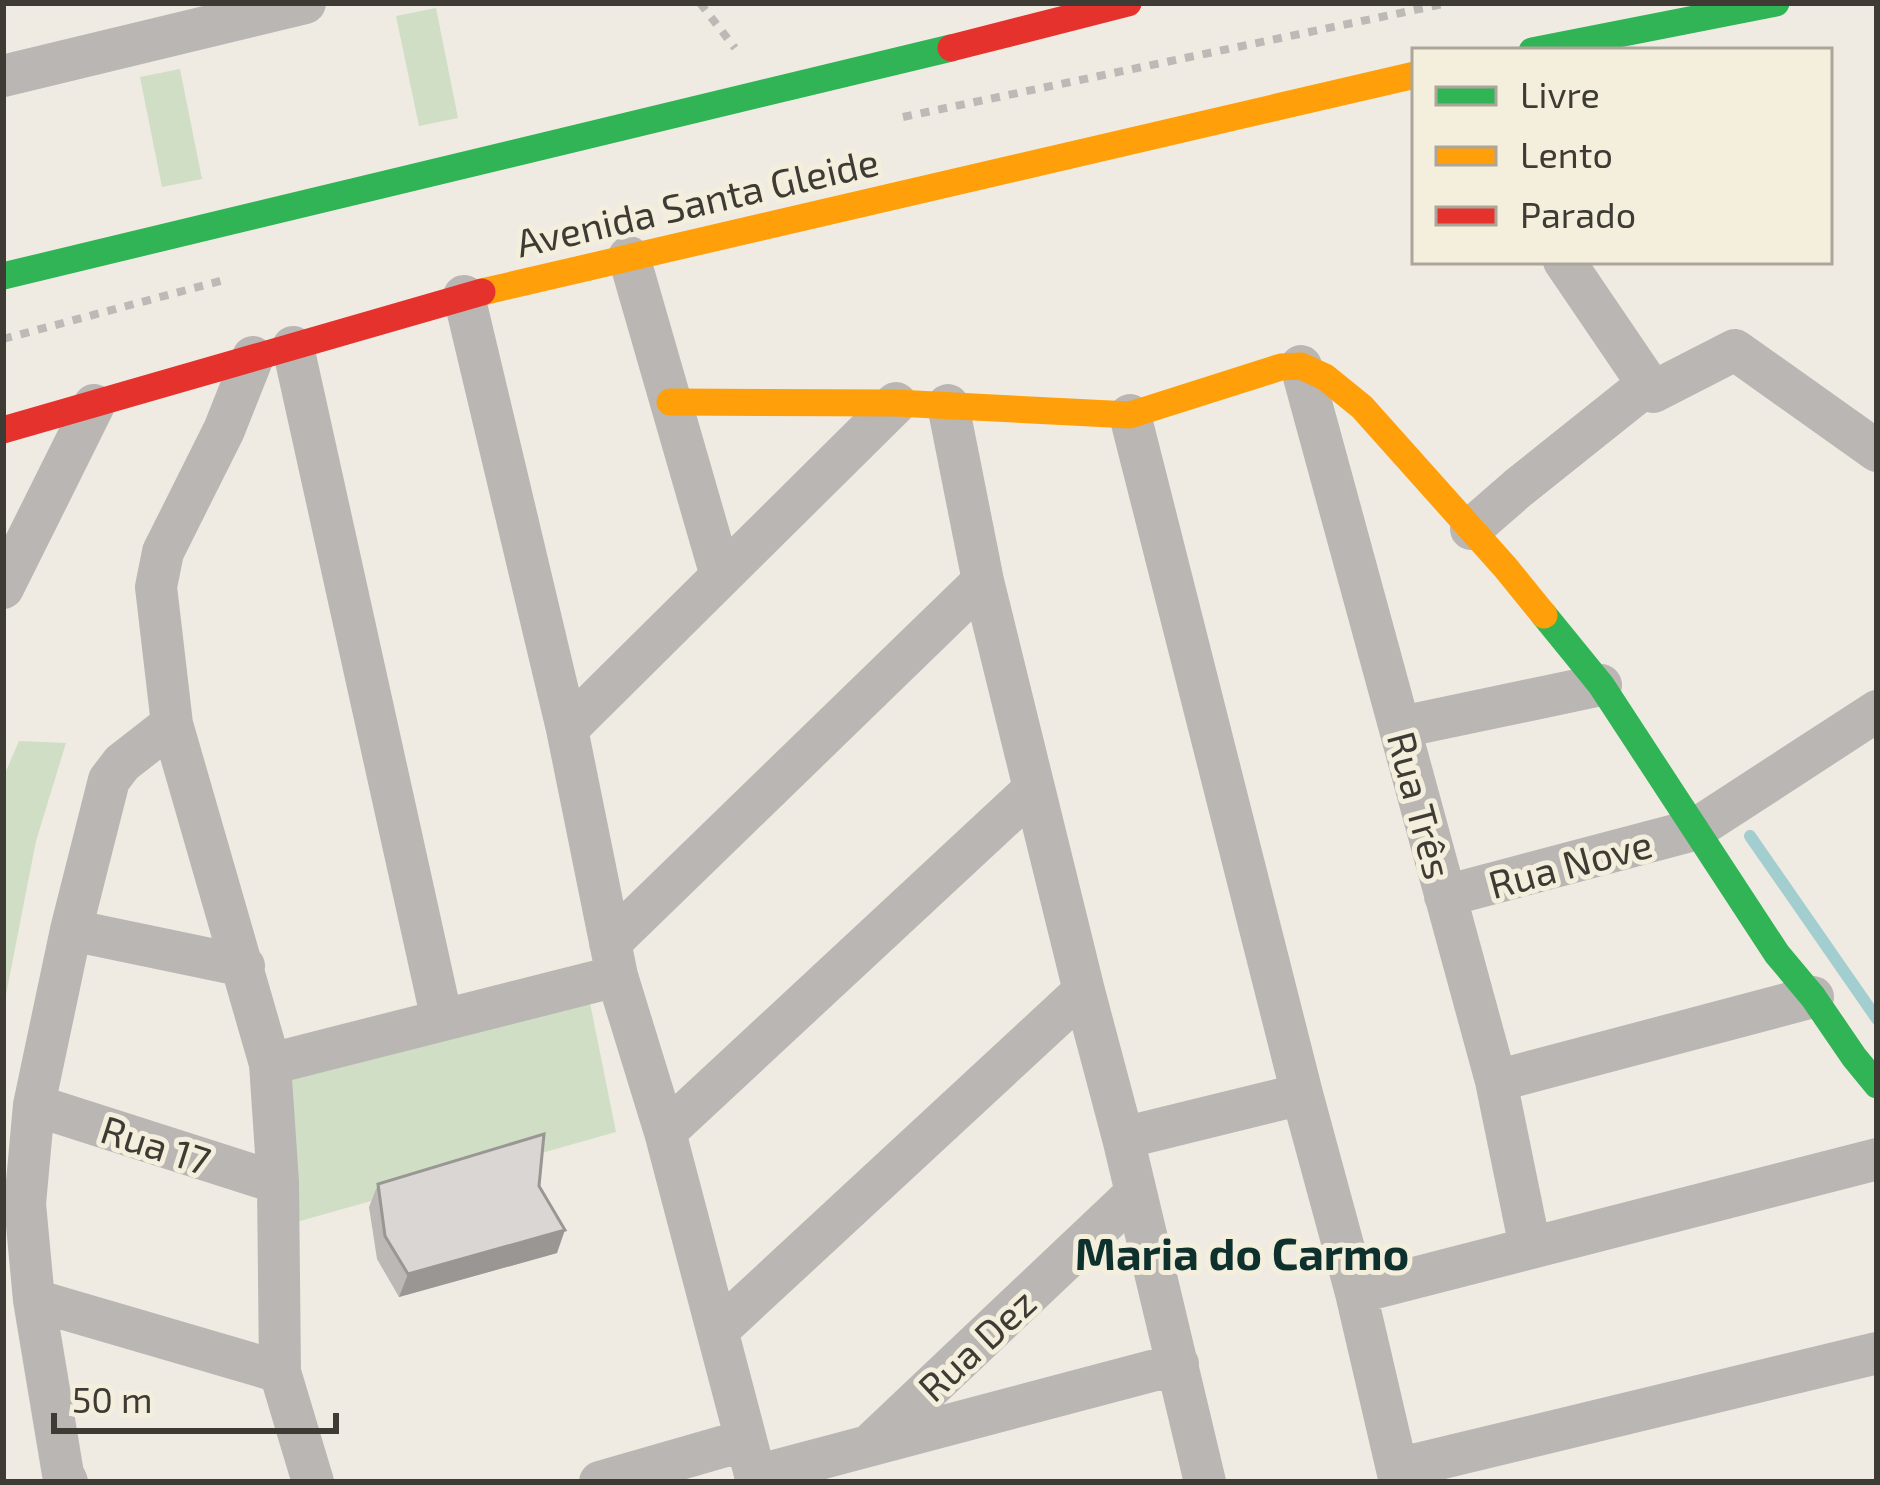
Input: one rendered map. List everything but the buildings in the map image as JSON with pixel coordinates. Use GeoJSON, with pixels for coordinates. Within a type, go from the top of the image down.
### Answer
{"type":"FeatureCollection","features":[{"type":"Feature","properties":{"kind":"main road"},"geometry":{"type":"LineString","coordinates":[[3,276],[1128,3]]}},
{"type":"Feature","properties":{"kind":"main road"},"geometry":{"type":"LineString","coordinates":[[1547,48],[1776,3]]}},
{"type":"Feature","properties":{"kind":"main road","name":"Avenida Santa Gleide"},"geometry":{"type":"LineString","coordinates":[[3,430],[464,296],[1412,76]]}},
{"type":"Feature","properties":{"kind":"main road"},"geometry":{"type":"LineString","coordinates":[[670,402],[896,403],[1130,415],[1269,370],[1301,366],[1325,377],[1362,407],[1471,529],[1600,685],[1777,954],[1877,1085]]}},
{"type":"Feature","properties":{"kind":"street"},"geometry":{"type":"LineString","coordinates":[[3,76],[305,3]]}},
{"type":"Feature","properties":{"kind":"street"},"geometry":{"type":"LineString","coordinates":[[629,257],[721,577]]}},
{"type":"Feature","properties":{"kind":"street"},"geometry":{"type":"LineString","coordinates":[[1566,264],[1653,392],[1735,350],[1877,451]]}},
{"type":"Feature","properties":{"kind":"street"},"geometry":{"type":"LineString","coordinates":[[464,296],[567,729],[614,960],[665,1132],[753,1466]]}},
{"type":"Feature","properties":{"kind":"street"},"geometry":{"type":"LineString","coordinates":[[273,352],[224,430],[159,564],[156,587],[172,724],[270,1064],[278,1183],[280,1372],[313,1482]]}},
{"type":"Feature","properties":{"kind":"street"},"geometry":{"type":"LineString","coordinates":[[273,352],[442,1019]]}},
{"type":"Feature","properties":{"kind":"street","name":"Rua Três"},"geometry":{"type":"LineString","coordinates":[[1301,366],[1496,1081],[1530,1247]]}},
{"type":"Feature","properties":{"kind":"street"},"geometry":{"type":"LineString","coordinates":[[1471,529],[1647,386]]}},
{"type":"Feature","properties":{"kind":"street"},"geometry":{"type":"LineString","coordinates":[[567,729],[896,403]]}},
{"type":"Feature","properties":{"kind":"street"},"geometry":{"type":"LineString","coordinates":[[3,588],[94,405]]}},
{"type":"Feature","properties":{"kind":"street"},"geometry":{"type":"LineString","coordinates":[[948,405],[983,581],[1124,1138],[1205,1482]]}},
{"type":"Feature","properties":{"kind":"street"},"geometry":{"type":"LineString","coordinates":[[1130,415],[1399,1475],[1877,1353]]}},
{"type":"Feature","properties":{"kind":"street"},"geometry":{"type":"LineString","coordinates":[[270,1064],[442,1019],[614,960],[983,581]]}},
{"type":"Feature","properties":{"kind":"street"},"geometry":{"type":"LineString","coordinates":[[1401,727],[1600,685]]}},
{"type":"Feature","properties":{"kind":"street","name":"Rua Nove"},"geometry":{"type":"LineString","coordinates":[[1445,896],[1694,830],[1877,712]]}},
{"type":"Feature","properties":{"kind":"street"},"geometry":{"type":"LineString","coordinates":[[67,1482],[34,1300],[25,1204],[34,1105],[109,780],[122,763],[172,724]]}},
{"type":"Feature","properties":{"kind":"street"},"geometry":{"type":"LineString","coordinates":[[665,1132],[1034,789]]}},
{"type":"Feature","properties":{"kind":"street"},"geometry":{"type":"LineString","coordinates":[[71,930],[244,966]]}},
{"type":"Feature","properties":{"kind":"street"},"geometry":{"type":"LineString","coordinates":[[718,1330],[1084,991]]}},
{"type":"Feature","properties":{"kind":"street"},"geometry":{"type":"LineString","coordinates":[[1496,1081],[1813,997]]}},
{"type":"Feature","properties":{"kind":"street"},"geometry":{"type":"LineString","coordinates":[[1124,1138],[1302,1094]]}},
{"type":"Feature","properties":{"kind":"street","name":"Rua 17"},"geometry":{"type":"LineString","coordinates":[[34,1105],[278,1183]]}},
{"type":"Feature","properties":{"kind":"street"},"geometry":{"type":"LineString","coordinates":[[1355,1293],[1877,1159]]}},
{"type":"Feature","properties":{"kind":"street","name":"Rua Dez"},"geometry":{"type":"LineString","coordinates":[[870,1444],[1135,1194]]}},
{"type":"Feature","properties":{"kind":"street"},"geometry":{"type":"LineString","coordinates":[[34,1300],[280,1372]]}},
{"type":"Feature","properties":{"kind":"street"},"geometry":{"type":"LineString","coordinates":[[600,1482],[753,1466],[870,1444],[1178,1364]]}},
{"type":"Feature","properties":{"kind":"path"},"geometry":{"type":"LineString","coordinates":[[888,120],[1448,3]]}},
{"type":"Feature","properties":{"kind":"path"},"geometry":{"type":"LineString","coordinates":[[3,339],[242,275]]}},
{"type":"Feature","properties":{"kind":"green space"},"geometry":{"type":"Polygon","coordinates":[[[436,8],[458,118],[419,126],[396,16],[436,8]]]}},
{"type":"Feature","properties":{"kind":"green space"},"geometry":{"type":"Polygon","coordinates":[[[180,69],[202,179],[162,187],[140,77],[180,69]]]}},
{"type":"Feature","properties":{"kind":"green space"},"geometry":{"type":"Polygon","coordinates":[[[19,741],[66,743],[36,841],[3,1010],[3,778],[19,741]]]}},
{"type":"Feature","properties":{"kind":"green space"},"geometry":{"type":"Polygon","coordinates":[[[590,1003],[616,1132],[293,1223],[286,1077],[590,1003]]]}},
{"type":"Feature","properties":{"kind":"waterway"},"geometry":{"type":"LineString","coordinates":[[1750,836],[1877,1019]]}},
{"type":"Feature","properties":{"kind":"traffic: fast"},"geometry":{"type":"LineString","coordinates":[[1547,48],[1776,3]]}},
{"type":"Feature","properties":{"kind":"traffic: fast"},"geometry":{"type":"LineString","coordinates":[[3,276],[951,48]]}},
{"type":"Feature","properties":{"kind":"traffic: fast"},"geometry":{"type":"LineString","coordinates":[[1544,615],[1601,685],[1777,954],[1877,1085]]}},
{"type":"Feature","properties":{"kind":"traffic: slow"},"geometry":{"type":"LineString","coordinates":[[482,292],[1412,76]]}},
{"type":"Feature","properties":{"kind":"traffic: slow"},"geometry":{"type":"LineString","coordinates":[[670,402],[896,403],[1130,415],[1281,367],[1301,366],[1325,377],[1362,407],[1544,615]]}},
{"type":"Feature","properties":{"kind":"traffic: jam"},"geometry":{"type":"LineString","coordinates":[[951,48],[1128,3]]}},
{"type":"Feature","properties":{"kind":"traffic: jam"},"geometry":{"type":"LineString","coordinates":[[3,430],[482,292]]}},
{"type":"Feature","properties":{"kind":"district","name":"Maria do Carmo"},"geometry":{"type":"Point","coordinates":[1242,1252]}}]}
